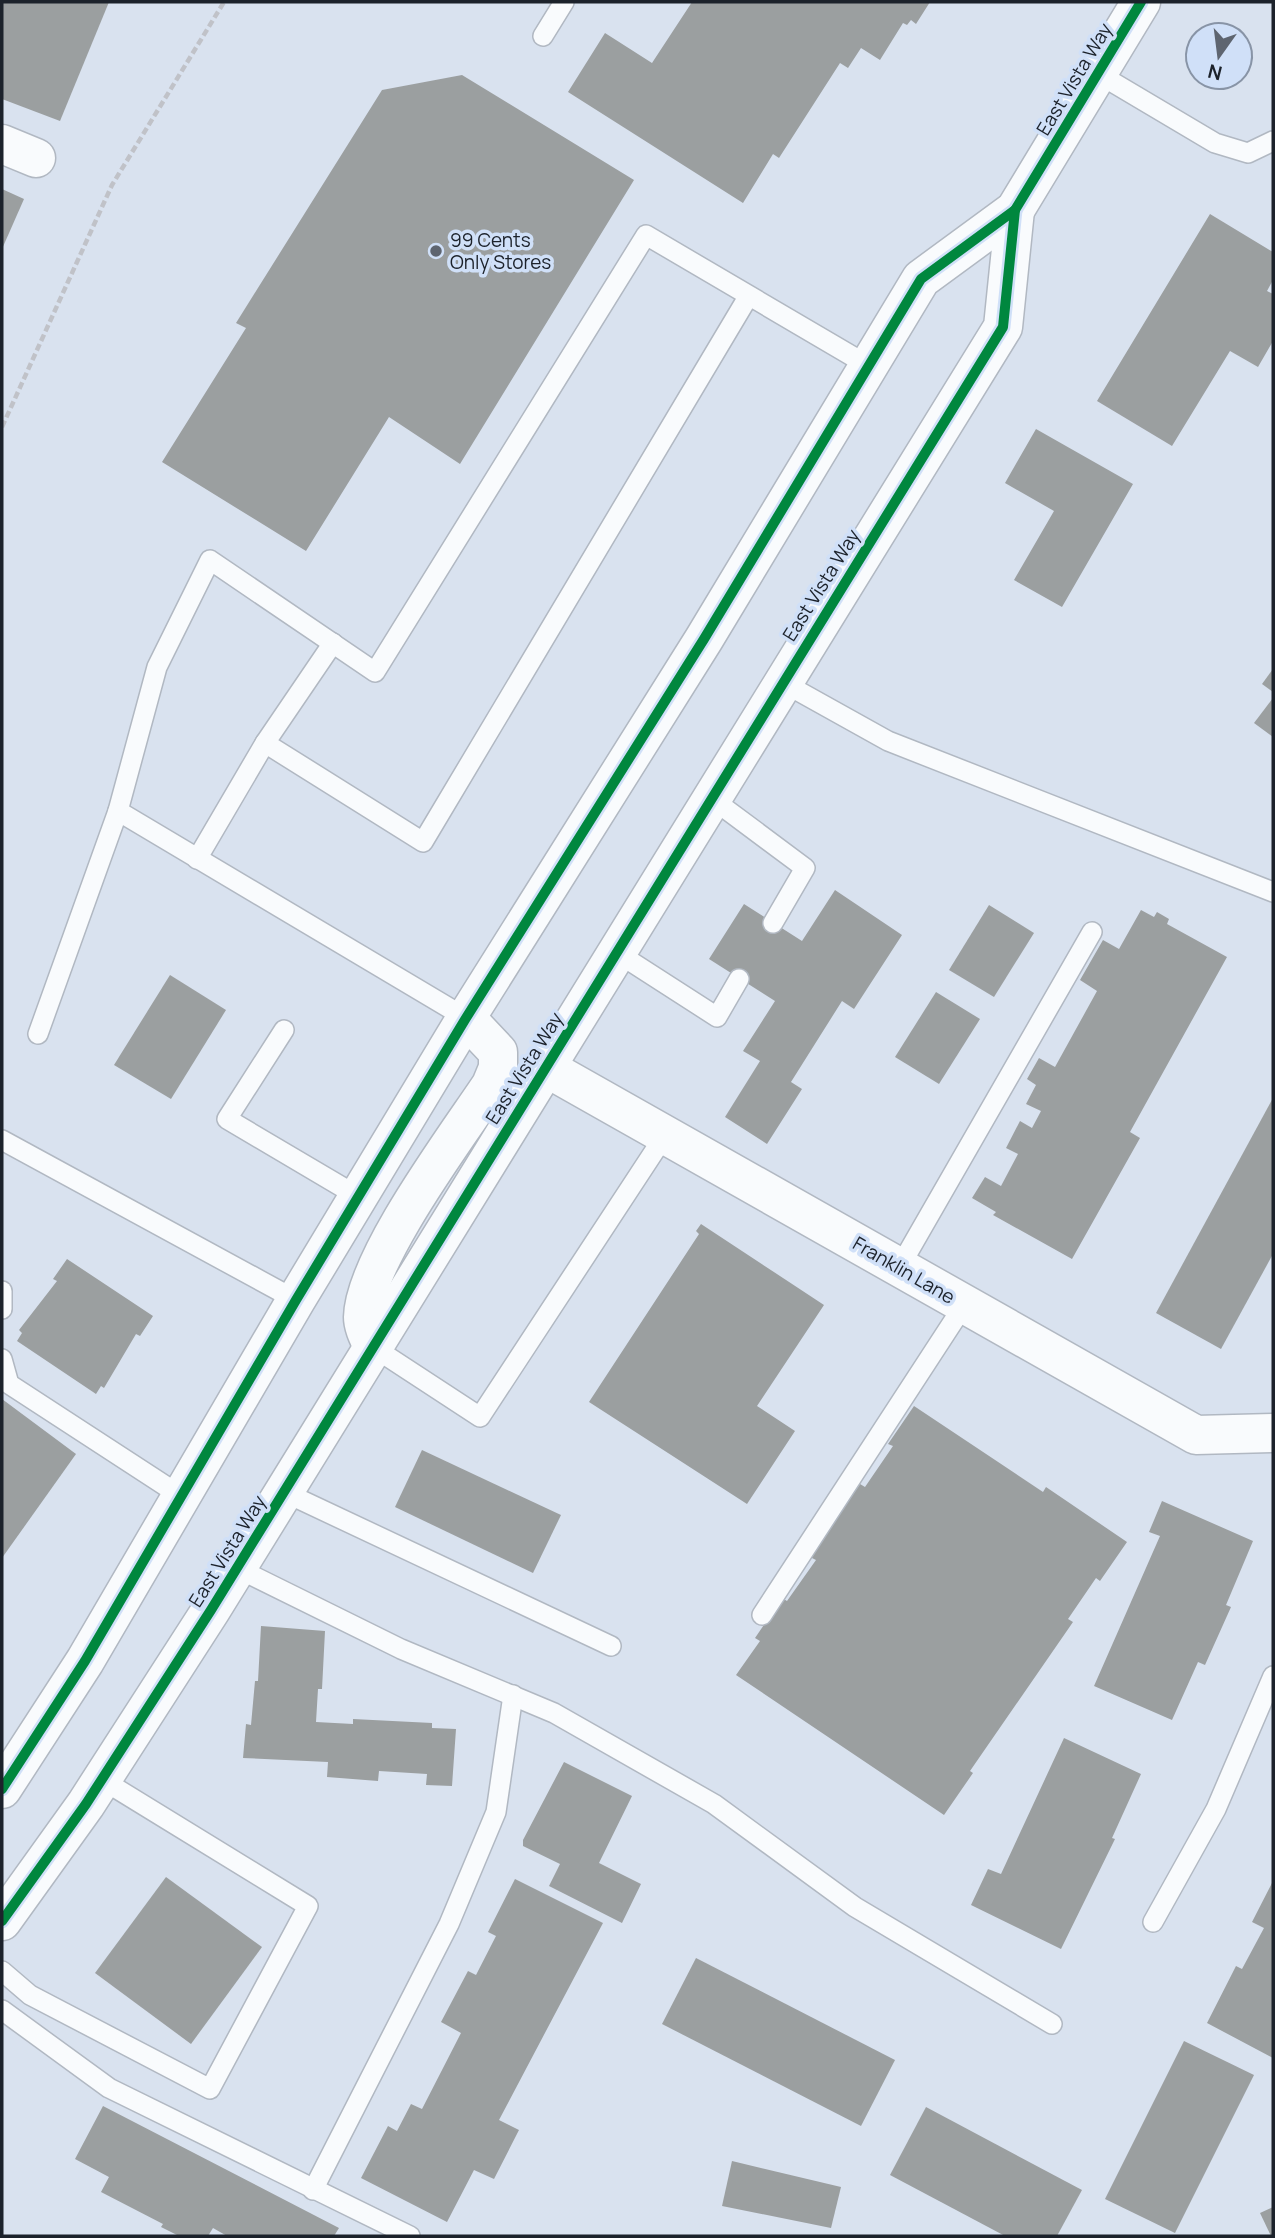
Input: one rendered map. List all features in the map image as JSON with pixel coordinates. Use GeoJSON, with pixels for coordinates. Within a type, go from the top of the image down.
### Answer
{"type":"FeatureCollection","features":[{"type":"Feature","properties":{"kind":"main road","name":"East Vista Way"},"geometry":{"type":"LineString","coordinates":[[7,1770],[85,1661],[296,1300],[466,1018],[704,639],[921,279],[1014,210],[1141,2]]}},
{"type":"Feature","properties":{"kind":"main road","name":"East Vista Way"},"geometry":{"type":"LineString","coordinates":[[2,1921],[102,1779],[237,1568],[1003,327],[1014,210]]}},
{"type":"Feature","properties":{"kind":"main road"},"geometry":{"type":"LineString","coordinates":[[373,1348],[362,1321],[384,1254],[491,1085],[498,1069],[498,1052],[466,1018]]}},
{"type":"Feature","properties":{"kind":"main road","name":"Franklin Lane"},"geometry":{"type":"LineString","coordinates":[[545,1067],[1196,1435],[1273,1433]]}},
{"type":"Feature","properties":{"kind":"lane"},"geometry":{"type":"LineString","coordinates":[[543,36],[564,2]]}},
{"type":"Feature","properties":{"kind":"lane"},"geometry":{"type":"LineString","coordinates":[[1097,73],[1215,143],[1248,153],[1273,141]]}},
{"type":"Feature","properties":{"kind":"lane"},"geometry":{"type":"LineString","coordinates":[[38,1034],[118,811],[157,667],[210,560],[375,672],[646,235],[869,366]]}},
{"type":"Feature","properties":{"kind":"lane"},"geometry":{"type":"LineString","coordinates":[[265,743],[423,842],[748,297]]}},
{"type":"Feature","properties":{"kind":"lane"},"geometry":{"type":"LineString","coordinates":[[197,859],[265,743],[333,643]]}},
{"type":"Feature","properties":{"kind":"lane"},"geometry":{"type":"LineString","coordinates":[[782,682],[888,741],[1273,891]]}},
{"type":"Feature","properties":{"kind":"lane"},"geometry":{"type":"LineString","coordinates":[[711,798],[805,868],[773,923]]}},
{"type":"Feature","properties":{"kind":"lane"},"geometry":{"type":"LineString","coordinates":[[118,811],[466,1018]]}},
{"type":"Feature","properties":{"kind":"lane"},"geometry":{"type":"LineString","coordinates":[[899,1268],[1092,932]]}},
{"type":"Feature","properties":{"kind":"lane"},"geometry":{"type":"LineString","coordinates":[[616,952],[717,1017],[739,979]]}},
{"type":"Feature","properties":{"kind":"lane"},"geometry":{"type":"LineString","coordinates":[[284,1030],[227,1119],[359,1197]]}},
{"type":"Feature","properties":{"kind":"lane"},"geometry":{"type":"LineString","coordinates":[[373,1348],[480,1417],[665,1135]]}},
{"type":"Feature","properties":{"kind":"lane"},"geometry":{"type":"LineString","coordinates":[[2,1140],[296,1300]]}},
{"type":"Feature","properties":{"kind":"lane"},"geometry":{"type":"LineString","coordinates":[[2,1291],[2,1309]]}},
{"type":"Feature","properties":{"kind":"lane"},"geometry":{"type":"LineString","coordinates":[[762,1615],[964,1305]]}},
{"type":"Feature","properties":{"kind":"lane"},"geometry":{"type":"LineString","coordinates":[[2,1359],[9,1384],[181,1496]]}},
{"type":"Feature","properties":{"kind":"lane"},"geometry":{"type":"LineString","coordinates":[[284,1492],[611,1646]]}},
{"type":"Feature","properties":{"kind":"lane"},"geometry":{"type":"LineString","coordinates":[[237,1568],[401,1649],[555,1713],[714,1804],[855,1907],[1052,2024]]}},
{"type":"Feature","properties":{"kind":"lane"},"geometry":{"type":"LineString","coordinates":[[1153,1922],[1216,1809],[1273,1676]]}},
{"type":"Feature","properties":{"kind":"lane"},"geometry":{"type":"LineString","coordinates":[[313,2190],[449,1924],[496,1812],[513,1695]]}},
{"type":"Feature","properties":{"kind":"lane"},"geometry":{"type":"LineString","coordinates":[[2,1971],[30,1995],[210,2089],[308,1906],[102,1779]]}},
{"type":"Feature","properties":{"kind":"lane"},"geometry":{"type":"LineString","coordinates":[[2,2010],[109,2088],[410,2236]]}},
{"type":"Feature","properties":{"kind":"path"},"geometry":{"type":"LineString","coordinates":[[2,427],[112,185],[224,2]]}},
{"type":"Feature","properties":{"kind":"building"},"geometry":{"type":"Polygon","coordinates":[[[2,2],[109,2],[60,121],[2,99],[2,2]]]}},
{"type":"Feature","properties":{"kind":"building"},"geometry":{"type":"Polygon","coordinates":[[[692,2],[930,2],[916,24],[911,20],[907,25],[903,23],[880,60],[861,48],[848,68],[840,63],[779,158],[773,154],[743,203],[568,92],[605,33],[652,63],[692,2]]]}},
{"type":"Feature","properties":{"kind":"building","name":"99 Cents Only Stores"},"geometry":{"type":"Polygon","coordinates":[[[462,75],[634,180],[460,464],[389,417],[306,551],[162,462],[246,328],[236,323],[382,90],[462,75]]]}},
{"type":"Feature","properties":{"kind":"building"},"geometry":{"type":"Polygon","coordinates":[[[2,189],[24,199],[2,249],[2,189]]]}},
{"type":"Feature","properties":{"kind":"building"},"geometry":{"type":"Polygon","coordinates":[[[1210,214],[1273,252],[1273,280],[1267,291],[1273,294],[1273,341],[1258,367],[1230,351],[1172,446],[1097,401],[1210,214]]]}},
{"type":"Feature","properties":{"kind":"building"},"geometry":{"type":"Polygon","coordinates":[[[1036,429],[1133,484],[1062,607],[1014,580],[1054,511],[1005,483],[1036,429]]]}},
{"type":"Feature","properties":{"kind":"building"},"geometry":{"type":"Polygon","coordinates":[[[1273,669],[1273,692],[1262,684],[1273,669]]]}},
{"type":"Feature","properties":{"kind":"building"},"geometry":{"type":"Polygon","coordinates":[[[1273,698],[1273,737],[1254,723],[1273,698]]]}},
{"type":"Feature","properties":{"kind":"building"},"geometry":{"type":"Polygon","coordinates":[[[835,890],[902,935],[854,1009],[842,1001],[791,1082],[802,1089],[767,1144],[725,1117],[760,1061],[743,1051],[775,1001],[709,959],[744,904],[802,941],[835,890]]]}},
{"type":"Feature","properties":{"kind":"building"},"geometry":{"type":"Polygon","coordinates":[[[989,905],[1034,933],[994,997],[949,970],[989,905]]]}},
{"type":"Feature","properties":{"kind":"building"},"geometry":{"type":"Polygon","coordinates":[[[1141,910],[1154,917],[1157,912],[1169,919],[1167,924],[1227,957],[1130,1132],[1140,1138],[1072,1259],[993,1215],[996,1212],[972,1198],[985,1177],[1001,1186],[1018,1154],[1006,1148],[1020,1121],[1032,1128],[1041,1111],[1026,1104],[1036,1085],[1027,1079],[1039,1058],[1055,1067],[1097,991],[1080,980],[1103,940],[1119,949],[1141,910]]]}},
{"type":"Feature","properties":{"kind":"building"},"geometry":{"type":"Polygon","coordinates":[[[170,975],[226,1010],[171,1099],[114,1065],[170,975]]]}},
{"type":"Feature","properties":{"kind":"building"},"geometry":{"type":"Polygon","coordinates":[[[936,992],[980,1019],[939,1084],[895,1057],[936,992]]]}},
{"type":"Feature","properties":{"kind":"building"},"geometry":{"type":"Polygon","coordinates":[[[1273,1098],[1273,1254],[1221,1349],[1156,1313],[1273,1098]]]}},
{"type":"Feature","properties":{"kind":"building"},"geometry":{"type":"Polygon","coordinates":[[[701,1224],[824,1305],[757,1406],[795,1431],[747,1504],[589,1402],[699,1234],[696,1231],[701,1224]]]}},
{"type":"Feature","properties":{"kind":"building"},"geometry":{"type":"Polygon","coordinates":[[[67,1259],[153,1316],[140,1336],[136,1334],[104,1388],[101,1386],[96,1394],[17,1341],[22,1333],[19,1330],[57,1281],[53,1279],[67,1259]]]}},
{"type":"Feature","properties":{"kind":"building"},"geometry":{"type":"Polygon","coordinates":[[[2,1399],[76,1454],[2,1558],[2,1399]]]}},
{"type":"Feature","properties":{"kind":"building"},"geometry":{"type":"Polygon","coordinates":[[[914,1406],[1043,1492],[1046,1487],[1127,1542],[1100,1581],[1096,1578],[1068,1619],[1073,1622],[970,1771],[973,1773],[944,1815],[736,1675],[760,1641],[755,1638],[782,1598],[787,1601],[816,1560],[810,1557],[860,1484],[865,1487],[893,1446],[888,1444],[914,1406]]]}},
{"type":"Feature","properties":{"kind":"building"},"geometry":{"type":"Polygon","coordinates":[[[422,1450],[561,1515],[533,1573],[395,1507],[422,1450]]]}},
{"type":"Feature","properties":{"kind":"building"},"geometry":{"type":"Polygon","coordinates":[[[1162,1501],[1253,1541],[1226,1605],[1231,1607],[1205,1665],[1198,1662],[1172,1720],[1094,1686],[1160,1536],[1149,1532],[1162,1501]]]}},
{"type":"Feature","properties":{"kind":"building"},"geometry":{"type":"Polygon","coordinates":[[[261,1626],[325,1631],[322,1689],[318,1689],[316,1722],[353,1724],[353,1719],[432,1723],[432,1728],[456,1729],[452,1786],[426,1785],[427,1774],[379,1771],[378,1781],[327,1777],[328,1762],[243,1758],[246,1724],[251,1725],[255,1681],[258,1681],[261,1626]]]}},
{"type":"Feature","properties":{"kind":"building"},"geometry":{"type":"Polygon","coordinates":[[[1064,1738],[1141,1774],[1112,1838],[1115,1839],[1061,1949],[971,1905],[988,1869],[1001,1874],[1064,1738]]]}},
{"type":"Feature","properties":{"kind":"building"},"geometry":{"type":"Polygon","coordinates":[[[564,1762],[632,1796],[599,1863],[641,1884],[622,1923],[549,1886],[560,1864],[523,1846],[523,1840],[564,1762]]]}},
{"type":"Feature","properties":{"kind":"building"},"geometry":{"type":"Polygon","coordinates":[[[166,1877],[262,1947],[191,2044],[95,1973],[166,1877]]]}},
{"type":"Feature","properties":{"kind":"building"},"geometry":{"type":"Polygon","coordinates":[[[515,1879],[603,1923],[499,2120],[519,2130],[494,2179],[474,2170],[447,2222],[361,2178],[388,2126],[397,2131],[411,2104],[422,2109],[461,2033],[441,2022],[468,1971],[476,1975],[496,1936],[488,1932],[515,1879]]]}},
{"type":"Feature","properties":{"kind":"building"},"geometry":{"type":"Polygon","coordinates":[[[1273,1881],[1273,2058],[1207,2023],[1236,1966],[1242,1969],[1264,1928],[1252,1922],[1273,1881]]]}},
{"type":"Feature","properties":{"kind":"building"},"geometry":{"type":"Polygon","coordinates":[[[696,1958],[895,2060],[861,2126],[662,2024],[696,1958]]]}},
{"type":"Feature","properties":{"kind":"building"},"geometry":{"type":"Polygon","coordinates":[[[1184,2041],[1254,2075],[1175,2233],[1105,2199],[1184,2041]]]}},
{"type":"Feature","properties":{"kind":"building"},"geometry":{"type":"Polygon","coordinates":[[[103,2106],[339,2228],[334,2236],[227,2236],[213,2228],[208,2236],[179,2236],[161,2227],[163,2224],[101,2192],[109,2177],[75,2159],[103,2106]]]}},
{"type":"Feature","properties":{"kind":"building"},"geometry":{"type":"Polygon","coordinates":[[[926,2107],[1082,2190],[1057,2236],[1005,2236],[890,2175],[926,2107]]]}},
{"type":"Feature","properties":{"kind":"building"},"geometry":{"type":"Polygon","coordinates":[[[732,2161],[841,2187],[831,2228],[722,2206],[732,2161]]]}},
{"type":"Feature","properties":{"kind":"building"},"geometry":{"type":"Polygon","coordinates":[[[1273,2207],[1273,2236],[1271,2236],[1260,2213],[1273,2207]]]}},
{"type":"Feature","properties":{"kind":"cycle path"},"geometry":{"type":"LineString","coordinates":[[2,1789],[85,1661],[296,1300],[466,1018],[704,639],[921,279],[1015,210],[1141,2]]}},
{"type":"Feature","properties":{"kind":"cycle path"},"geometry":{"type":"LineString","coordinates":[[2,1921],[86,1804],[211,1610],[1003,327],[1015,210]]}},
{"type":"Feature","properties":{"kind":"place","name":"99 Cents Only Stores"},"geometry":{"type":"Point","coordinates":[436,251]}}]}
